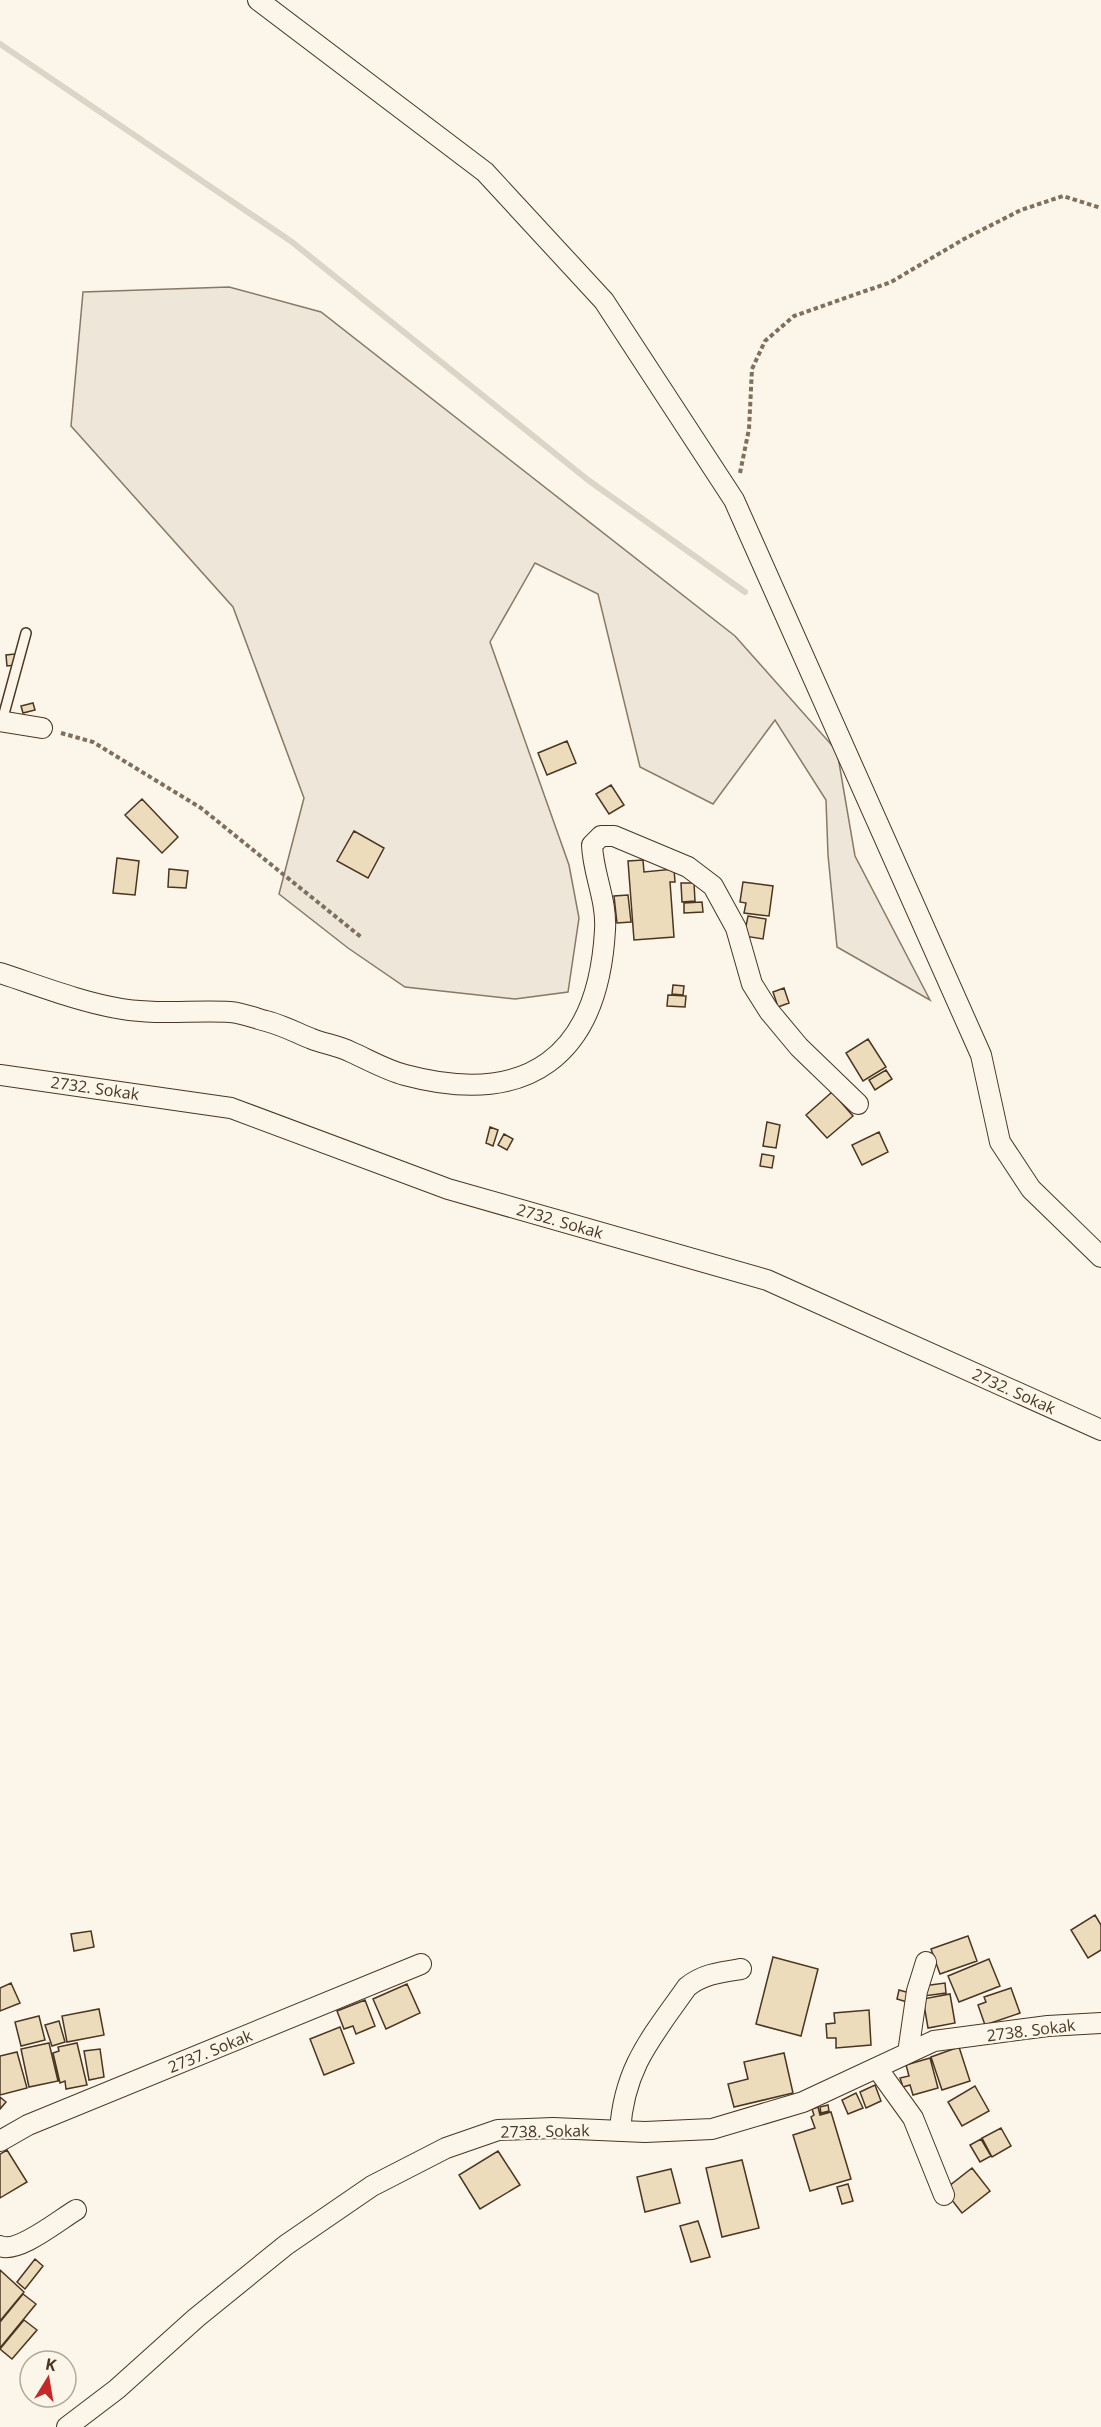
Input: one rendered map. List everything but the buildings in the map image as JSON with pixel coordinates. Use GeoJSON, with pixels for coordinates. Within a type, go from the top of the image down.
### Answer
{"type":"FeatureCollection","features":[{"type":"Feature","properties":{"kind":"street"},"geometry":{"type":"LineString","coordinates":[[258,0],[485,172],[604,301],[734,500],[981,1055],[1000,1142],[1031,1190],[1101,1257]]}},
{"type":"Feature","properties":{"kind":"street"},"geometry":{"type":"LineString","coordinates":[[1,721],[42,728]]}},
{"type":"Feature","properties":{"kind":"street"},"geometry":{"type":"LineString","coordinates":[[0,973],[90,1002],[122,1009],[157,1013],[233,1012],[269,1022],[349,1051],[404,1075],[441,1083],[499,1084],[522,1078],[552,1061],[578,1031],[594,998],[603,962],[605,910],[593,863],[592,845],[602,836],[614,836],[688,867],[713,886],[736,928],[752,984],[768,1011],[799,1047],[858,1104]]}},
{"type":"Feature","properties":{"kind":"street","name":"2732. Sokak"},"geometry":{"type":"LineString","coordinates":[[0,1075],[231,1108],[448,1189],[766,1280],[1101,1430]]}},
{"type":"Feature","properties":{"kind":"street"},"geometry":{"type":"LineString","coordinates":[[908,2053],[917,1991],[926,1962]]}},
{"type":"Feature","properties":{"kind":"street","name":"2737. Sokak"},"geometry":{"type":"LineString","coordinates":[[0,2141],[28,2125],[421,1964]]}},
{"type":"Feature","properties":{"kind":"street"},"geometry":{"type":"LineString","coordinates":[[620,2131],[621,2108],[637,2060],[687,1987],[695,1980],[715,1972],[741,1969]]}},
{"type":"Feature","properties":{"kind":"street","name":"2738. Sokak"},"geometry":{"type":"LineString","coordinates":[[67,2427],[117,2389],[196,2318],[277,2252],[372,2186],[446,2148],[498,2130],[553,2128],[645,2132],[712,2129],[803,2102],[934,2041],[1048,2025],[1101,2023]]}},
{"type":"Feature","properties":{"kind":"street"},"geometry":{"type":"LineString","coordinates":[[877,2068],[913,2118],[944,2196]]}},
{"type":"Feature","properties":{"kind":"street"},"geometry":{"type":"LineString","coordinates":[[0,2247],[5,2249],[17,2247],[76,2210]]}},
{"type":"Feature","properties":{"kind":"lane"},"geometry":{"type":"LineString","coordinates":[[1,721],[26,633]]}},
{"type":"Feature","properties":{"kind":"path"},"geometry":{"type":"LineString","coordinates":[[734,500],[749,429],[752,369],[765,341],[794,316],[891,282],[964,238],[1020,210],[1063,196],[1101,208]]}},
{"type":"Feature","properties":{"kind":"path"},"geometry":{"type":"LineString","coordinates":[[42,728],[93,742],[201,808],[361,937]]}},
{"type":"Feature","properties":{"kind":"shaded area"},"geometry":{"type":"Polygon","coordinates":[[[229,287],[321,312],[735,636],[837,751],[855,856],[930,1000],[837,947],[828,855],[826,800],[775,720],[713,804],[640,767],[598,594],[535,563],[490,642],[569,865],[579,918],[568,992],[515,999],[405,987],[348,948],[279,894],[304,798],[233,607],[71,426],[83,292],[229,287]]]}},
{"type":"Feature","properties":{"kind":"waterway"},"geometry":{"type":"LineString","coordinates":[[0,44],[292,242],[588,480],[745,592]]}}]}
